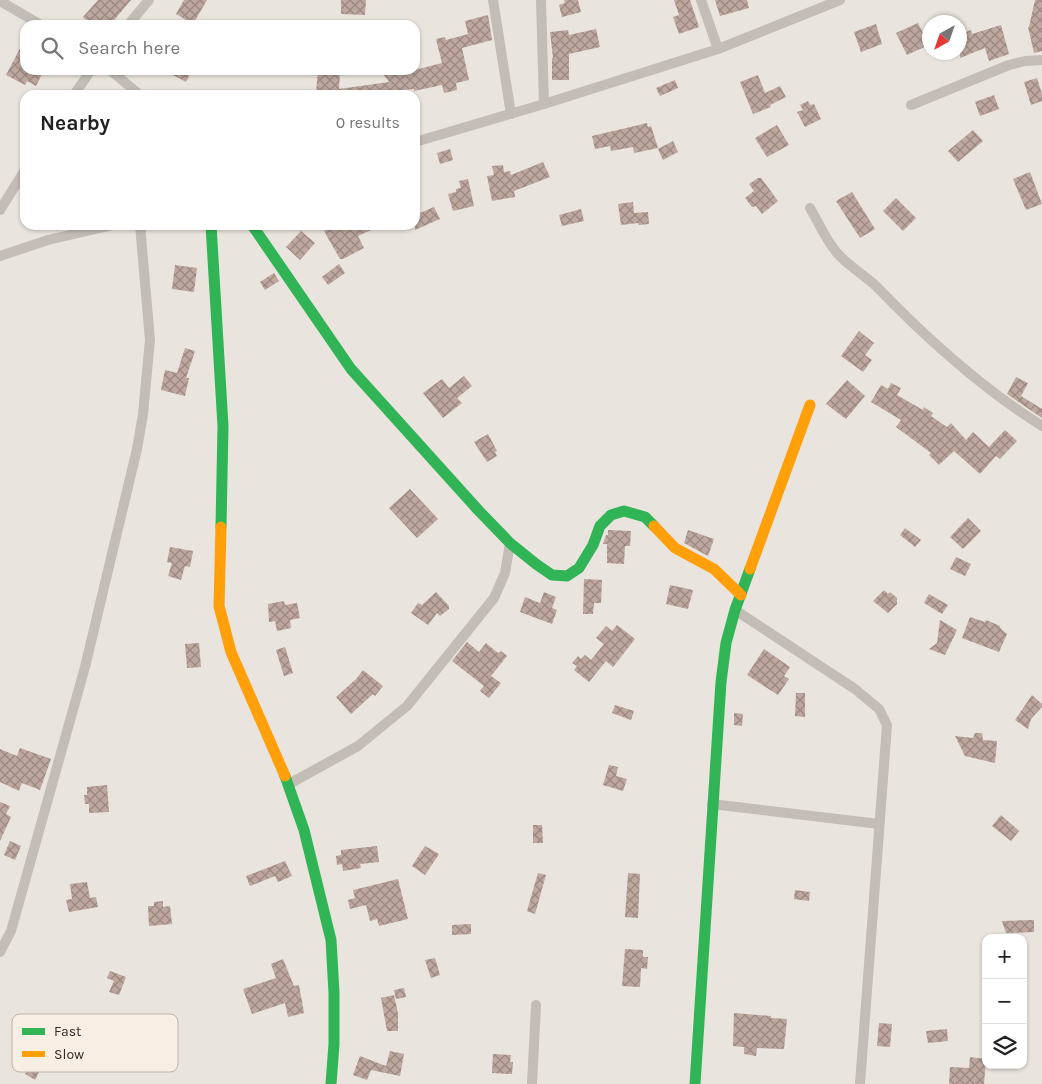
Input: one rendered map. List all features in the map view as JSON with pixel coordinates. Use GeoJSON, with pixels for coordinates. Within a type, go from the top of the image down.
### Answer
{"type":"FeatureCollection","features":[{"type":"Feature","properties":{"kind":"street"},"geometry":{"type":"LineString","coordinates":[[132,20],[148,0]]}},
{"type":"Feature","properties":{"kind":"street"},"geometry":{"type":"LineString","coordinates":[[493,0],[511,114]]}},
{"type":"Feature","properties":{"kind":"street"},"geometry":{"type":"LineString","coordinates":[[541,0],[544,104]]}},
{"type":"Feature","properties":{"kind":"street"},"geometry":{"type":"LineString","coordinates":[[701,0],[718,49]]}},
{"type":"Feature","properties":{"kind":"street"},"geometry":{"type":"LineString","coordinates":[[420,141],[718,49],[840,0]]}},
{"type":"Feature","properties":{"kind":"street"},"geometry":{"type":"LineString","coordinates":[[3,1],[33,20]]}},
{"type":"Feature","properties":{"kind":"street"},"geometry":{"type":"LineString","coordinates":[[911,104],[1009,65],[1025,61],[1042,60]]}},
{"type":"Feature","properties":{"kind":"street"},"geometry":{"type":"LineString","coordinates":[[77,90],[88,75]]}},
{"type":"Feature","properties":{"kind":"street"},"geometry":{"type":"LineString","coordinates":[[116,75],[134,90]]}},
{"type":"Feature","properties":{"kind":"street"},"geometry":{"type":"LineString","coordinates":[[0,210],[20,178]]}},
{"type":"Feature","properties":{"kind":"street"},"geometry":{"type":"LineString","coordinates":[[810,208],[838,254],[871,282],[928,339],[978,382],[1014,409],[1042,426]]}},
{"type":"Feature","properties":{"kind":"street"},"geometry":{"type":"LineString","coordinates":[[0,256],[48,240],[91,230]]}},
{"type":"Feature","properties":{"kind":"street"},"geometry":{"type":"LineString","coordinates":[[0,952],[11,932],[51,792],[85,667],[138,449],[150,340],[140,230]]}},
{"type":"Feature","properties":{"kind":"street"},"geometry":{"type":"LineString","coordinates":[[211,230],[223,426],[219,606],[231,652],[289,784],[304,830],[331,940],[334,993],[334,1044],[331,1084]]}},
{"type":"Feature","properties":{"kind":"street"},"geometry":{"type":"LineString","coordinates":[[255,230],[351,369],[510,543],[552,575],[567,576],[579,568],[593,545],[600,526],[611,515],[624,511],[645,516],[675,548],[714,569],[741,595]]}},
{"type":"Feature","properties":{"kind":"street"},"geometry":{"type":"LineString","coordinates":[[695,1084],[712,804],[721,682],[726,643],[735,610],[810,405]]}},
{"type":"Feature","properties":{"kind":"street"},"geometry":{"type":"LineString","coordinates":[[289,784],[358,746],[407,706],[494,598],[505,573],[510,543]]}},
{"type":"Feature","properties":{"kind":"street"},"geometry":{"type":"LineString","coordinates":[[735,610],[855,690],[879,709],[887,725],[860,1084]]}},
{"type":"Feature","properties":{"kind":"street"},"geometry":{"type":"LineString","coordinates":[[712,804],[879,824]]}},
{"type":"Feature","properties":{"kind":"street"},"geometry":{"type":"LineString","coordinates":[[532,1084],[536,1006]]}},
{"type":"Feature","properties":{"kind":"building"},"geometry":{"type":"Polygon","coordinates":[[[98,0],[131,0],[114,20],[86,20],[83,17],[98,0]]]}},
{"type":"Feature","properties":{"kind":"building"},"geometry":{"type":"Polygon","coordinates":[[[184,0],[207,0],[195,20],[186,20],[176,14],[184,0]]]}},
{"type":"Feature","properties":{"kind":"building"},"geometry":{"type":"Polygon","coordinates":[[[341,0],[366,0],[365,15],[341,14],[341,0]]]}},
{"type":"Feature","properties":{"kind":"building"},"geometry":{"type":"Polygon","coordinates":[[[564,0],[578,0],[581,12],[562,17],[559,5],[565,3],[564,0]]]}},
{"type":"Feature","properties":{"kind":"building"},"geometry":{"type":"Polygon","coordinates":[[[674,0],[690,0],[699,27],[679,34],[673,17],[679,15],[674,0]]]}},
{"type":"Feature","properties":{"kind":"building"},"geometry":{"type":"Polygon","coordinates":[[[715,0],[747,0],[749,8],[720,16],[715,0]]]}},
{"type":"Feature","properties":{"kind":"building"},"geometry":{"type":"Polygon","coordinates":[[[1035,0],[1042,0],[1042,51],[1034,53],[1028,27],[1035,0]]]}},
{"type":"Feature","properties":{"kind":"building"},"geometry":{"type":"Polygon","coordinates":[[[488,15],[492,40],[462,48],[469,80],[456,83],[457,90],[444,93],[442,85],[419,90],[316,90],[318,75],[340,75],[339,89],[389,82],[384,75],[420,75],[420,69],[442,63],[436,39],[445,37],[446,40],[468,34],[465,21],[488,15]]]}},
{"type":"Feature","properties":{"kind":"building"},"geometry":{"type":"Polygon","coordinates":[[[918,23],[922,31],[922,48],[907,55],[896,33],[918,23]]]}},
{"type":"Feature","properties":{"kind":"building"},"geometry":{"type":"Polygon","coordinates":[[[876,24],[882,44],[861,52],[854,32],[876,24]]]}},
{"type":"Feature","properties":{"kind":"building"},"geometry":{"type":"Polygon","coordinates":[[[1001,25],[1009,54],[989,61],[985,48],[967,55],[967,31],[971,30],[972,34],[1001,25]]]}},
{"type":"Feature","properties":{"kind":"building"},"geometry":{"type":"Polygon","coordinates":[[[596,29],[600,47],[569,54],[569,80],[552,80],[553,58],[550,32],[568,30],[569,35],[596,29]]]}},
{"type":"Feature","properties":{"kind":"building"},"geometry":{"type":"Polygon","coordinates":[[[20,48],[20,75],[42,75],[36,86],[27,81],[25,85],[6,75],[20,48]]]}},
{"type":"Feature","properties":{"kind":"building"},"geometry":{"type":"Polygon","coordinates":[[[173,75],[190,75],[186,82],[173,75]]]}},
{"type":"Feature","properties":{"kind":"building"},"geometry":{"type":"Polygon","coordinates":[[[758,75],[765,93],[780,86],[786,97],[770,105],[771,107],[753,114],[740,82],[758,75]]]}},
{"type":"Feature","properties":{"kind":"building"},"geometry":{"type":"Polygon","coordinates":[[[1037,78],[1042,101],[1031,105],[1024,82],[1037,78]]]}},
{"type":"Feature","properties":{"kind":"building"},"geometry":{"type":"Polygon","coordinates":[[[675,80],[678,88],[660,96],[656,88],[675,80]]]}},
{"type":"Feature","properties":{"kind":"building"},"geometry":{"type":"Polygon","coordinates":[[[994,95],[999,109],[980,116],[975,102],[994,95]]]}},
{"type":"Feature","properties":{"kind":"building"},"geometry":{"type":"Polygon","coordinates":[[[808,101],[810,105],[814,104],[821,119],[805,127],[797,112],[803,110],[800,105],[808,101]]]}},
{"type":"Feature","properties":{"kind":"building"},"geometry":{"type":"Polygon","coordinates":[[[647,123],[648,127],[651,126],[658,148],[634,153],[633,147],[611,151],[610,146],[595,149],[592,136],[647,123]]]}},
{"type":"Feature","properties":{"kind":"building"},"geometry":{"type":"Polygon","coordinates":[[[777,125],[789,145],[767,157],[755,138],[777,125]]]}},
{"type":"Feature","properties":{"kind":"building"},"geometry":{"type":"Polygon","coordinates":[[[973,130],[983,141],[958,162],[948,151],[973,130]]]}},
{"type":"Feature","properties":{"kind":"building"},"geometry":{"type":"Polygon","coordinates":[[[673,141],[678,152],[663,160],[658,149],[673,141]]]}},
{"type":"Feature","properties":{"kind":"building"},"geometry":{"type":"Polygon","coordinates":[[[450,149],[453,160],[440,164],[437,153],[450,149]]]}},
{"type":"Feature","properties":{"kind":"building"},"geometry":{"type":"Polygon","coordinates":[[[543,162],[550,177],[514,191],[515,197],[492,201],[487,176],[494,175],[492,166],[503,165],[504,172],[510,171],[511,175],[543,162]]]}},
{"type":"Feature","properties":{"kind":"building"},"geometry":{"type":"Polygon","coordinates":[[[1030,172],[1042,204],[1026,210],[1013,179],[1030,172]]]}},
{"type":"Feature","properties":{"kind":"building"},"geometry":{"type":"Polygon","coordinates":[[[761,178],[778,201],[762,214],[756,206],[752,207],[745,198],[754,191],[749,184],[761,178]]]}},
{"type":"Feature","properties":{"kind":"building"},"geometry":{"type":"Polygon","coordinates":[[[468,179],[474,206],[453,211],[448,194],[456,192],[456,189],[461,188],[459,181],[468,179]]]}},
{"type":"Feature","properties":{"kind":"building"},"geometry":{"type":"Polygon","coordinates":[[[852,192],[875,229],[860,238],[836,201],[852,192]]]}},
{"type":"Feature","properties":{"kind":"building"},"geometry":{"type":"Polygon","coordinates":[[[896,198],[916,218],[903,231],[883,211],[896,198]]]}},
{"type":"Feature","properties":{"kind":"building"},"geometry":{"type":"Polygon","coordinates":[[[633,202],[634,213],[648,212],[649,224],[621,225],[618,204],[633,202]]]}},
{"type":"Feature","properties":{"kind":"building"},"geometry":{"type":"Polygon","coordinates":[[[434,207],[440,219],[420,228],[420,213],[434,207]]]}},
{"type":"Feature","properties":{"kind":"building"},"geometry":{"type":"Polygon","coordinates":[[[581,209],[584,221],[562,226],[559,215],[581,209]]]}},
{"type":"Feature","properties":{"kind":"building"},"geometry":{"type":"Polygon","coordinates":[[[371,230],[358,236],[364,248],[343,259],[340,259],[324,231],[371,230]]]}},
{"type":"Feature","properties":{"kind":"building"},"geometry":{"type":"Polygon","coordinates":[[[301,231],[315,243],[300,260],[286,247],[301,231]]]}},
{"type":"Feature","properties":{"kind":"building"},"geometry":{"type":"Polygon","coordinates":[[[339,264],[345,273],[328,285],[322,277],[339,264]]]}},
{"type":"Feature","properties":{"kind":"building"},"geometry":{"type":"Polygon","coordinates":[[[175,265],[197,268],[194,292],[172,289],[175,265]]]}},
{"type":"Feature","properties":{"kind":"building"},"geometry":{"type":"Polygon","coordinates":[[[274,273],[279,281],[265,290],[260,282],[274,273]]]}},
{"type":"Feature","properties":{"kind":"building"},"geometry":{"type":"Polygon","coordinates":[[[859,331],[874,343],[865,355],[872,360],[863,372],[841,356],[859,331]]]}},
{"type":"Feature","properties":{"kind":"building"},"geometry":{"type":"Polygon","coordinates":[[[185,348],[195,351],[186,378],[189,378],[185,396],[161,390],[165,370],[177,373],[185,348]]]}},
{"type":"Feature","properties":{"kind":"building"},"geometry":{"type":"Polygon","coordinates":[[[464,376],[472,386],[457,398],[462,403],[443,418],[423,393],[442,379],[449,388],[464,376]]]}},
{"type":"Feature","properties":{"kind":"building"},"geometry":{"type":"Polygon","coordinates":[[[1016,377],[1028,383],[1021,396],[1042,409],[1042,418],[1007,394],[1016,377]]]}},
{"type":"Feature","properties":{"kind":"building"},"geometry":{"type":"Polygon","coordinates":[[[847,380],[865,396],[846,419],[826,404],[847,380]]]}},
{"type":"Feature","properties":{"kind":"building"},"geometry":{"type":"Polygon","coordinates":[[[891,383],[901,388],[897,395],[923,410],[924,407],[933,413],[931,416],[947,427],[951,423],[966,440],[973,432],[989,447],[1005,430],[1017,441],[1000,459],[996,456],[980,474],[954,451],[939,465],[929,455],[931,453],[896,427],[901,420],[871,402],[881,385],[888,389],[891,383]]]}},
{"type":"Feature","properties":{"kind":"building"},"geometry":{"type":"Polygon","coordinates":[[[488,434],[497,451],[495,452],[497,456],[487,462],[474,442],[488,434]]]}},
{"type":"Feature","properties":{"kind":"building"},"geometry":{"type":"Polygon","coordinates":[[[410,489],[438,519],[417,538],[389,508],[410,489]]]}},
{"type":"Feature","properties":{"kind":"building"},"geometry":{"type":"Polygon","coordinates":[[[968,518],[981,531],[963,549],[950,537],[968,518]]]}},
{"type":"Feature","properties":{"kind":"building"},"geometry":{"type":"Polygon","coordinates":[[[905,528],[921,540],[915,547],[900,535],[905,528]]]}},
{"type":"Feature","properties":{"kind":"building"},"geometry":{"type":"Polygon","coordinates":[[[608,530],[631,531],[630,546],[625,546],[624,564],[607,563],[607,544],[603,544],[606,535],[608,535],[608,530]]]}},
{"type":"Feature","properties":{"kind":"building"},"geometry":{"type":"Polygon","coordinates":[[[688,530],[714,539],[708,556],[684,543],[688,530]]]}},
{"type":"Feature","properties":{"kind":"building"},"geometry":{"type":"Polygon","coordinates":[[[170,547],[193,551],[190,567],[185,566],[181,580],[168,576],[172,563],[167,562],[170,547]]]}},
{"type":"Feature","properties":{"kind":"building"},"geometry":{"type":"Polygon","coordinates":[[[956,557],[971,564],[965,576],[950,569],[956,557]]]}},
{"type":"Feature","properties":{"kind":"building"},"geometry":{"type":"Polygon","coordinates":[[[584,579],[602,580],[601,603],[594,603],[593,614],[583,614],[584,579]]]}},
{"type":"Feature","properties":{"kind":"building"},"geometry":{"type":"Polygon","coordinates":[[[670,585],[693,590],[688,609],[666,604],[670,585]]]}},
{"type":"Feature","properties":{"kind":"building"},"geometry":{"type":"Polygon","coordinates":[[[884,590],[897,598],[897,604],[888,613],[873,601],[884,590]]]}},
{"type":"Feature","properties":{"kind":"building"},"geometry":{"type":"Polygon","coordinates":[[[436,592],[449,606],[449,609],[440,616],[437,613],[428,625],[411,613],[418,603],[422,605],[436,592]]]}},
{"type":"Feature","properties":{"kind":"building"},"geometry":{"type":"Polygon","coordinates":[[[544,592],[556,597],[552,608],[557,610],[552,624],[520,612],[525,597],[540,603],[544,592]]]}},
{"type":"Feature","properties":{"kind":"building"},"geometry":{"type":"Polygon","coordinates":[[[929,594],[948,605],[942,614],[924,603],[929,594]]]}},
{"type":"Feature","properties":{"kind":"building"},"geometry":{"type":"Polygon","coordinates":[[[284,601],[285,605],[297,603],[300,618],[290,620],[291,628],[277,631],[275,621],[269,622],[268,604],[284,601]]]}},
{"type":"Feature","properties":{"kind":"building"},"geometry":{"type":"Polygon","coordinates":[[[970,617],[985,622],[986,620],[1000,626],[1007,634],[999,652],[962,638],[970,617]]]}},
{"type":"Feature","properties":{"kind":"building"},"geometry":{"type":"Polygon","coordinates":[[[940,620],[957,630],[945,655],[929,649],[937,643],[940,620]]]}},
{"type":"Feature","properties":{"kind":"building"},"geometry":{"type":"Polygon","coordinates":[[[617,625],[635,639],[613,667],[606,661],[589,682],[574,670],[577,666],[572,663],[578,656],[581,659],[585,655],[591,660],[604,644],[596,638],[606,626],[612,631],[617,625]]]}},
{"type":"Feature","properties":{"kind":"building"},"geometry":{"type":"Polygon","coordinates":[[[467,642],[479,652],[486,643],[498,653],[501,651],[507,656],[491,676],[501,683],[489,698],[480,691],[484,686],[452,661],[467,642]]]}},
{"type":"Feature","properties":{"kind":"building"},"geometry":{"type":"Polygon","coordinates":[[[199,643],[201,667],[187,668],[185,644],[199,643]]]}},
{"type":"Feature","properties":{"kind":"building"},"geometry":{"type":"Polygon","coordinates":[[[285,647],[293,673],[284,676],[276,650],[285,647]]]}},
{"type":"Feature","properties":{"kind":"building"},"geometry":{"type":"Polygon","coordinates":[[[764,649],[790,667],[784,676],[789,679],[778,695],[747,675],[764,649]]]}},
{"type":"Feature","properties":{"kind":"building"},"geometry":{"type":"Polygon","coordinates":[[[363,670],[383,686],[375,696],[373,694],[351,714],[336,697],[363,670]]]}},
{"type":"Feature","properties":{"kind":"building"},"geometry":{"type":"Polygon","coordinates":[[[796,693],[805,693],[805,717],[795,716],[796,693]]]}},
{"type":"Feature","properties":{"kind":"building"},"geometry":{"type":"Polygon","coordinates":[[[1032,695],[1042,704],[1042,707],[1031,719],[1028,729],[1015,720],[1032,695]]]}},
{"type":"Feature","properties":{"kind":"building"},"geometry":{"type":"Polygon","coordinates":[[[615,705],[634,711],[631,720],[612,713],[615,705]]]}},
{"type":"Feature","properties":{"kind":"building"},"geometry":{"type":"Polygon","coordinates":[[[734,713],[743,714],[742,726],[734,725],[734,713]]]}},
{"type":"Feature","properties":{"kind":"building"},"geometry":{"type":"Polygon","coordinates":[[[975,733],[982,733],[983,740],[997,741],[995,763],[965,756],[955,736],[973,738],[975,733]]]}},
{"type":"Feature","properties":{"kind":"building"},"geometry":{"type":"Polygon","coordinates":[[[20,748],[51,759],[40,790],[22,783],[19,791],[0,782],[0,749],[17,756],[20,748]]]}},
{"type":"Feature","properties":{"kind":"building"},"geometry":{"type":"Polygon","coordinates":[[[609,765],[618,767],[616,776],[627,779],[623,791],[603,785],[609,765]]]}},
{"type":"Feature","properties":{"kind":"building"},"geometry":{"type":"Polygon","coordinates":[[[107,785],[109,812],[89,813],[89,804],[85,804],[84,795],[87,795],[87,787],[107,785]]]}},
{"type":"Feature","properties":{"kind":"building"},"geometry":{"type":"Polygon","coordinates":[[[0,802],[10,806],[6,814],[11,817],[0,841],[0,802]]]}},
{"type":"Feature","properties":{"kind":"building"},"geometry":{"type":"Polygon","coordinates":[[[1001,815],[1019,831],[1011,841],[992,826],[1001,815]]]}},
{"type":"Feature","properties":{"kind":"building"},"geometry":{"type":"Polygon","coordinates":[[[533,825],[542,825],[543,843],[533,843],[533,825]]]}},
{"type":"Feature","properties":{"kind":"building"},"geometry":{"type":"Polygon","coordinates":[[[10,841],[21,846],[15,860],[4,855],[10,841]]]}},
{"type":"Feature","properties":{"kind":"building"},"geometry":{"type":"Polygon","coordinates":[[[377,846],[379,862],[360,864],[361,868],[343,871],[342,864],[337,865],[336,856],[341,855],[341,850],[377,846]]]}},
{"type":"Feature","properties":{"kind":"building"},"geometry":{"type":"Polygon","coordinates":[[[425,846],[439,854],[425,875],[412,866],[425,846]]]}},
{"type":"Feature","properties":{"kind":"building"},"geometry":{"type":"Polygon","coordinates":[[[285,861],[292,876],[278,882],[275,876],[250,886],[246,876],[285,861]]]}},
{"type":"Feature","properties":{"kind":"building"},"geometry":{"type":"Polygon","coordinates":[[[538,873],[546,875],[535,914],[527,911],[538,873]]]}},
{"type":"Feature","properties":{"kind":"building"},"geometry":{"type":"Polygon","coordinates":[[[628,873],[640,874],[638,918],[625,917],[628,873]]]}},
{"type":"Feature","properties":{"kind":"building"},"geometry":{"type":"Polygon","coordinates":[[[398,879],[408,919],[379,926],[377,919],[370,921],[366,905],[350,909],[348,900],[355,898],[353,890],[398,879]]]}},
{"type":"Feature","properties":{"kind":"building"},"geometry":{"type":"Polygon","coordinates":[[[87,882],[90,898],[96,897],[98,907],[69,912],[66,900],[72,899],[70,884],[87,882]]]}},
{"type":"Feature","properties":{"kind":"building"},"geometry":{"type":"Polygon","coordinates":[[[795,890],[810,892],[809,901],[794,899],[795,890]]]}},
{"type":"Feature","properties":{"kind":"building"},"geometry":{"type":"Polygon","coordinates":[[[163,901],[163,907],[170,906],[172,924],[149,926],[148,906],[154,906],[154,902],[163,901]]]}},
{"type":"Feature","properties":{"kind":"building"},"geometry":{"type":"Polygon","coordinates":[[[1034,920],[1034,932],[1006,933],[1002,921],[1034,920]]]}},
{"type":"Feature","properties":{"kind":"building"},"geometry":{"type":"Polygon","coordinates":[[[471,924],[471,934],[452,935],[452,925],[471,924]]]}},
{"type":"Feature","properties":{"kind":"building"},"geometry":{"type":"Polygon","coordinates":[[[625,949],[643,950],[643,957],[648,957],[647,969],[641,968],[640,987],[622,986],[625,949]]]}},
{"type":"Feature","properties":{"kind":"building"},"geometry":{"type":"Polygon","coordinates":[[[435,958],[440,975],[431,978],[425,960],[435,958]]]}},
{"type":"Feature","properties":{"kind":"building"},"geometry":{"type":"Polygon","coordinates":[[[283,959],[294,986],[299,985],[304,1013],[288,1017],[285,1003],[252,1014],[243,989],[276,978],[271,964],[283,959]]]}},
{"type":"Feature","properties":{"kind":"building"},"geometry":{"type":"Polygon","coordinates":[[[110,971],[126,977],[119,995],[109,992],[114,981],[107,978],[110,971]]]}},
{"type":"Feature","properties":{"kind":"building"},"geometry":{"type":"Polygon","coordinates":[[[404,988],[406,997],[396,999],[394,990],[404,988]]]}},
{"type":"Feature","properties":{"kind":"building"},"geometry":{"type":"Polygon","coordinates":[[[394,995],[398,1013],[398,1031],[387,1031],[381,998],[394,995]]]}},
{"type":"Feature","properties":{"kind":"building"},"geometry":{"type":"Polygon","coordinates":[[[734,1013],[787,1019],[784,1049],[757,1048],[756,1056],[744,1054],[744,1047],[733,1046],[734,1013]]]}},
{"type":"Feature","properties":{"kind":"building"},"geometry":{"type":"Polygon","coordinates":[[[879,1023],[892,1024],[890,1047],[877,1046],[879,1023]]]}},
{"type":"Feature","properties":{"kind":"building"},"geometry":{"type":"Polygon","coordinates":[[[947,1029],[948,1041],[928,1043],[926,1031],[947,1029]]]}},
{"type":"Feature","properties":{"kind":"building"},"geometry":{"type":"Polygon","coordinates":[[[390,1051],[404,1054],[400,1076],[371,1070],[367,1080],[353,1075],[360,1056],[386,1066],[390,1051]]]}},
{"type":"Feature","properties":{"kind":"building"},"geometry":{"type":"Polygon","coordinates":[[[493,1054],[511,1055],[510,1062],[513,1062],[512,1074],[492,1073],[493,1054]]]}},
{"type":"Feature","properties":{"kind":"building"},"geometry":{"type":"Polygon","coordinates":[[[970,1057],[982,1058],[982,1069],[985,1069],[984,1084],[949,1084],[950,1067],[969,1068],[970,1057]]]}},
{"type":"Feature","properties":{"kind":"building"},"geometry":{"type":"Polygon","coordinates":[[[26,1072],[39,1072],[35,1080],[25,1074],[26,1072]]]}},
{"type":"Feature","properties":{"kind":"traffic: fast"},"geometry":{"type":"LineString","coordinates":[[211,230],[223,426],[221,527]]}},
{"type":"Feature","properties":{"kind":"traffic: fast"},"geometry":{"type":"LineString","coordinates":[[255,230],[351,369],[479,511],[510,543],[536,564],[552,575],[567,576],[579,568],[593,545],[600,526],[611,515],[624,511],[645,517],[654,526]]}},
{"type":"Feature","properties":{"kind":"traffic: fast"},"geometry":{"type":"LineString","coordinates":[[695,1084],[721,682],[726,643],[735,610],[750,569]]}},
{"type":"Feature","properties":{"kind":"traffic: fast"},"geometry":{"type":"LineString","coordinates":[[285,776],[304,830],[331,940],[334,993],[334,1044],[331,1084]]}},
{"type":"Feature","properties":{"kind":"traffic: slow"},"geometry":{"type":"LineString","coordinates":[[750,569],[810,405]]}},
{"type":"Feature","properties":{"kind":"traffic: slow"},"geometry":{"type":"LineString","coordinates":[[654,526],[675,548],[714,569],[741,595]]}},
{"type":"Feature","properties":{"kind":"traffic: slow"},"geometry":{"type":"LineString","coordinates":[[221,527],[219,606],[231,652],[285,776]]}}]}
